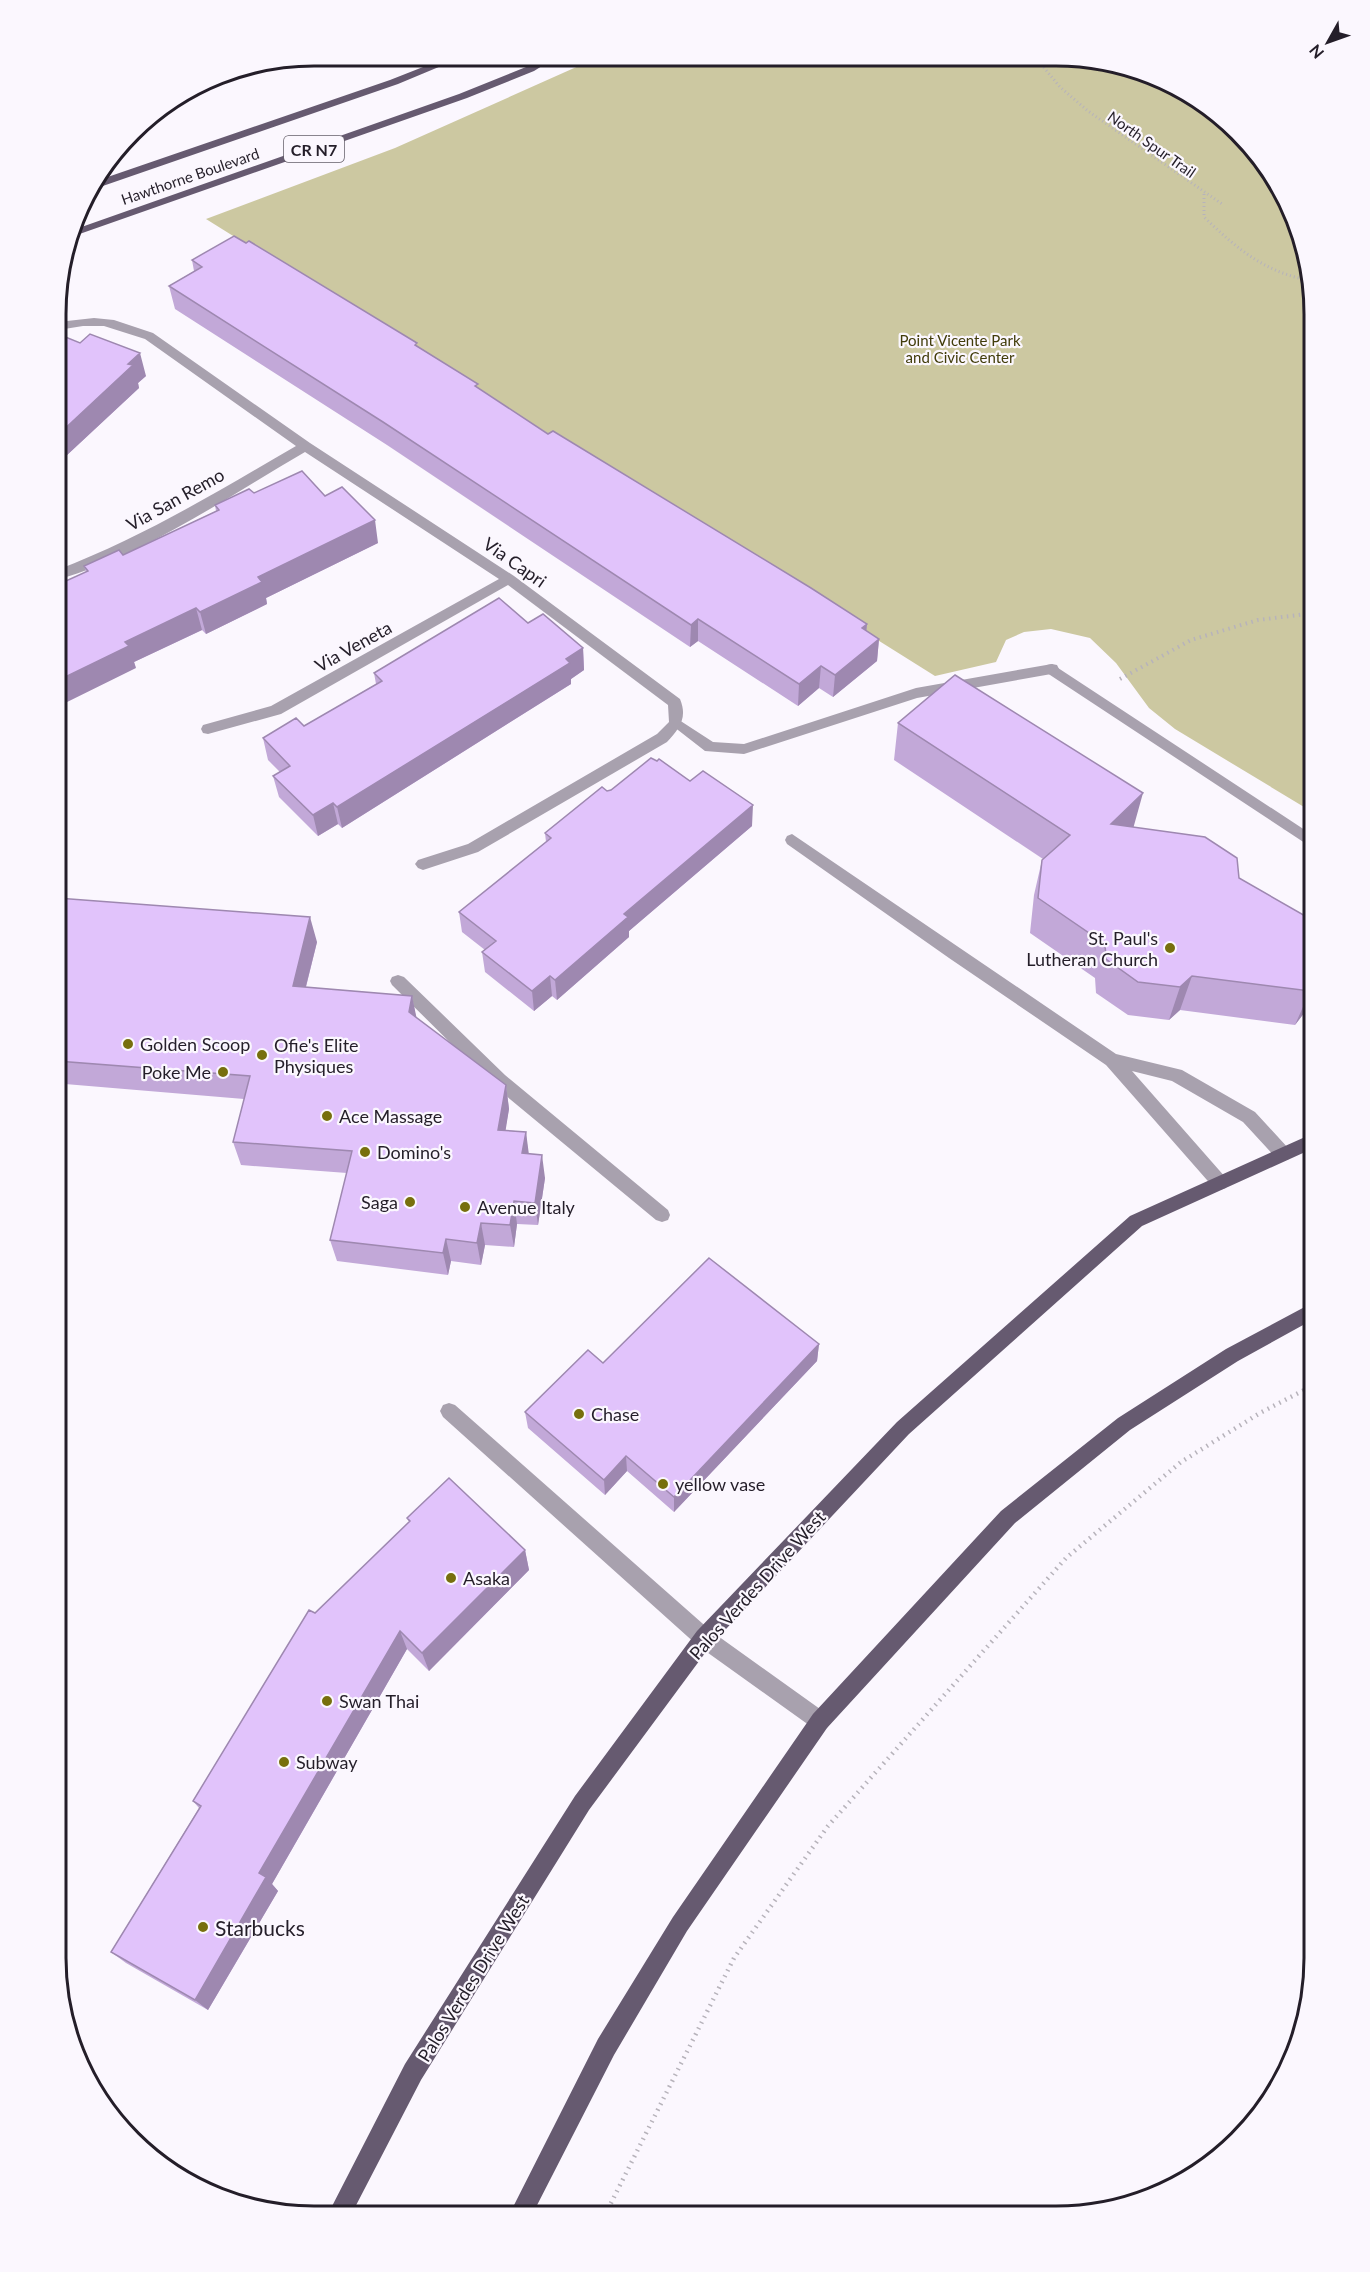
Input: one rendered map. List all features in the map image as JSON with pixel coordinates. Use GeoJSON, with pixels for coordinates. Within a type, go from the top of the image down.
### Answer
{"type":"FeatureCollection","features":[{"type":"Feature","properties":{"kind":"main road","name":"Hawthorne Boulevard"},"geometry":{"type":"LineString","coordinates":[[104,182],[435,66]]}},
{"type":"Feature","properties":{"kind":"main road","name":"Hawthorne Boulevard"},"geometry":{"type":"LineString","coordinates":[[80,231],[463,96],[530,66]]}},
{"type":"Feature","properties":{"kind":"main road","name":"Palos Verdes Drive West"},"geometry":{"type":"LineString","coordinates":[[343,2206],[413,2072],[582,1803],[704,1638],[903,1428],[1136,1221],[1304,1145]]}},
{"type":"Feature","properties":{"kind":"main road"},"geometry":{"type":"LineString","coordinates":[[525,2206],[606,2048],[680,1924],[820,1721],[1008,1517],[1124,1424],[1232,1354],[1304,1315]]}},
{"type":"Feature","properties":{"kind":"street","name":"Via Capri"},"geometry":{"type":"LineString","coordinates":[[66,324],[85,320],[121,324],[149,336],[305,446],[509,579],[675,703],[676,723]]}},
{"type":"Feature","properties":{"kind":"street","name":"Via San Remo"},"geometry":{"type":"LineString","coordinates":[[66,572],[104,557],[167,527],[305,446]]}},
{"type":"Feature","properties":{"kind":"street","name":"Via Veneta"},"geometry":{"type":"LineString","coordinates":[[208,729],[276,710],[509,579]]}},
{"type":"Feature","properties":{"kind":"street"},"geometry":{"type":"LineString","coordinates":[[423,864],[473,848],[662,738],[676,723],[710,747],[744,749],[916,693],[1053,669],[1090,696],[1304,836]]}},
{"type":"Feature","properties":{"kind":"street"},"geometry":{"type":"LineString","coordinates":[[792,840],[954,954],[1112,1060],[1220,1183]]}},
{"type":"Feature","properties":{"kind":"street"},"geometry":{"type":"LineString","coordinates":[[398,981],[498,1080],[662,1215]]}},
{"type":"Feature","properties":{"kind":"street"},"geometry":{"type":"LineString","coordinates":[[1112,1060],[1176,1075],[1249,1117],[1283,1154]]}},
{"type":"Feature","properties":{"kind":"street"},"geometry":{"type":"LineString","coordinates":[[449,1411],[704,1638],[820,1721]]}},
{"type":"Feature","properties":{"kind":"path","name":"North Spur Trail"},"geometry":{"type":"LineString","coordinates":[[1041,66],[1046,74],[1095,118],[1152,154],[1204,194],[1204,217],[1245,256],[1278,273],[1302,278]]}},
{"type":"Feature","properties":{"kind":"path"},"geometry":{"type":"LineString","coordinates":[[1204,194],[1222,204]]}},
{"type":"Feature","properties":{"kind":"path"},"geometry":{"type":"LineString","coordinates":[[1090,696],[1191,640],[1258,620],[1304,614]]}},
{"type":"Feature","properties":{"kind":"path"},"geometry":{"type":"LineString","coordinates":[[610,2206],[734,1958],[828,1826],[1066,1558],[1181,1462],[1260,1413],[1304,1390]]}},
{"type":"Feature","properties":{"kind":"green space","name":"Point Vicente Park and Civic Center"},"geometry":{"type":"Polygon","coordinates":[[[579,66],[1056,66],[1089,68],[1120,74],[1151,85],[1180,99],[1207,117],[1243,150],[1271,190],[1291,234],[1302,281],[1304,314],[1304,807],[1175,729],[1149,708],[1116,663],[1090,638],[1051,629],[1024,632],[1006,640],[996,662],[935,676],[206,219],[395,148],[579,66]]]}},
{"type":"Feature","properties":{"kind":"building"},"geometry":{"type":"Polygon","coordinates":[[[234,236],[246,243],[249,241],[417,343],[415,345],[478,384],[475,386],[548,434],[553,431],[811,588],[867,624],[862,628],[879,639],[835,675],[821,666],[799,684],[698,619],[691,625],[383,422],[169,286],[202,267],[192,260],[234,236]]]}},
{"type":"Feature","properties":{"kind":"building"},"geometry":{"type":"Polygon","coordinates":[[[90,334],[140,353],[128,364],[133,365],[66,427],[66,337],[80,343],[90,334]]]}},
{"type":"Feature","properties":{"kind":"building"},"geometry":{"type":"Polygon","coordinates":[[[302,471],[325,496],[342,487],[375,520],[258,577],[262,582],[200,612],[196,608],[125,642],[129,646],[66,677],[66,581],[88,571],[84,566],[119,550],[123,555],[219,510],[215,505],[249,489],[254,493],[302,471]]]}},
{"type":"Feature","properties":{"kind":"building"},"geometry":{"type":"Polygon","coordinates":[[[499,598],[528,623],[543,614],[583,648],[566,659],[570,663],[337,807],[333,803],[313,815],[273,776],[290,766],[263,738],[296,718],[304,726],[382,681],[374,673],[499,598]]]}},
{"type":"Feature","properties":{"kind":"building"},"geometry":{"type":"Polygon","coordinates":[[[955,675],[1143,793],[1111,824],[1205,837],[1237,858],[1239,878],[1304,915],[1304,990],[1192,976],[1180,987],[1138,982],[1106,959],[1105,944],[1038,898],[1042,860],[1070,835],[898,723],[955,675]]]}},
{"type":"Feature","properties":{"kind":"building"},"geometry":{"type":"Polygon","coordinates":[[[651,758],[657,761],[659,759],[690,781],[703,771],[753,805],[624,914],[628,917],[555,980],[550,976],[532,991],[482,952],[496,941],[459,912],[551,838],[545,833],[602,787],[607,791],[611,790],[651,758]]]}},
{"type":"Feature","properties":{"kind":"building"},"geometry":{"type":"Polygon","coordinates":[[[66,899],[310,917],[293,986],[412,996],[409,1012],[506,1085],[498,1130],[526,1132],[522,1153],[542,1155],[535,1203],[514,1201],[510,1225],[481,1223],[477,1243],[446,1239],[443,1253],[330,1240],[352,1151],[233,1142],[250,1076],[66,1062],[66,899]]]}},
{"type":"Feature","properties":{"kind":"building"},"geometry":{"type":"Polygon","coordinates":[[[709,1258],[819,1344],[674,1497],[626,1456],[604,1480],[525,1412],[588,1350],[603,1363],[709,1258]]]}},
{"type":"Feature","properties":{"kind":"building"},"geometry":{"type":"Polygon","coordinates":[[[449,1478],[525,1550],[422,1653],[400,1631],[259,1873],[266,1877],[195,2000],[111,1952],[201,1806],[193,1801],[309,1610],[315,1613],[410,1521],[407,1518],[449,1478]]]}},
{"type":"Feature","properties":{"kind":"place","name":"St. Paul's Lutheran Church"},"geometry":{"type":"Point","coordinates":[1170,948]}},
{"type":"Feature","properties":{"kind":"place","name":"Golden Scoop"},"geometry":{"type":"Point","coordinates":[128,1044]}},
{"type":"Feature","properties":{"kind":"place","name":"Ofie's Elite Physiques"},"geometry":{"type":"Point","coordinates":[262,1055]}},
{"type":"Feature","properties":{"kind":"place","name":"Poke Me"},"geometry":{"type":"Point","coordinates":[223,1072]}},
{"type":"Feature","properties":{"kind":"place","name":"Ace Massage"},"geometry":{"type":"Point","coordinates":[327,1116]}},
{"type":"Feature","properties":{"kind":"place","name":"Domino's"},"geometry":{"type":"Point","coordinates":[365,1152]}},
{"type":"Feature","properties":{"kind":"place","name":"Saga"},"geometry":{"type":"Point","coordinates":[410,1202]}},
{"type":"Feature","properties":{"kind":"place","name":"Avenue Italy"},"geometry":{"type":"Point","coordinates":[465,1207]}},
{"type":"Feature","properties":{"kind":"place","name":"Chase"},"geometry":{"type":"Point","coordinates":[579,1414]}},
{"type":"Feature","properties":{"kind":"place","name":"yellow vase"},"geometry":{"type":"Point","coordinates":[663,1484]}},
{"type":"Feature","properties":{"kind":"place","name":"Asaka"},"geometry":{"type":"Point","coordinates":[451,1578]}},
{"type":"Feature","properties":{"kind":"place","name":"Swan Thai"},"geometry":{"type":"Point","coordinates":[327,1701]}},
{"type":"Feature","properties":{"kind":"place","name":"Subway"},"geometry":{"type":"Point","coordinates":[284,1762]}},
{"type":"Feature","properties":{"kind":"place","name":"Starbucks"},"geometry":{"type":"Point","coordinates":[203,1927]}}]}
